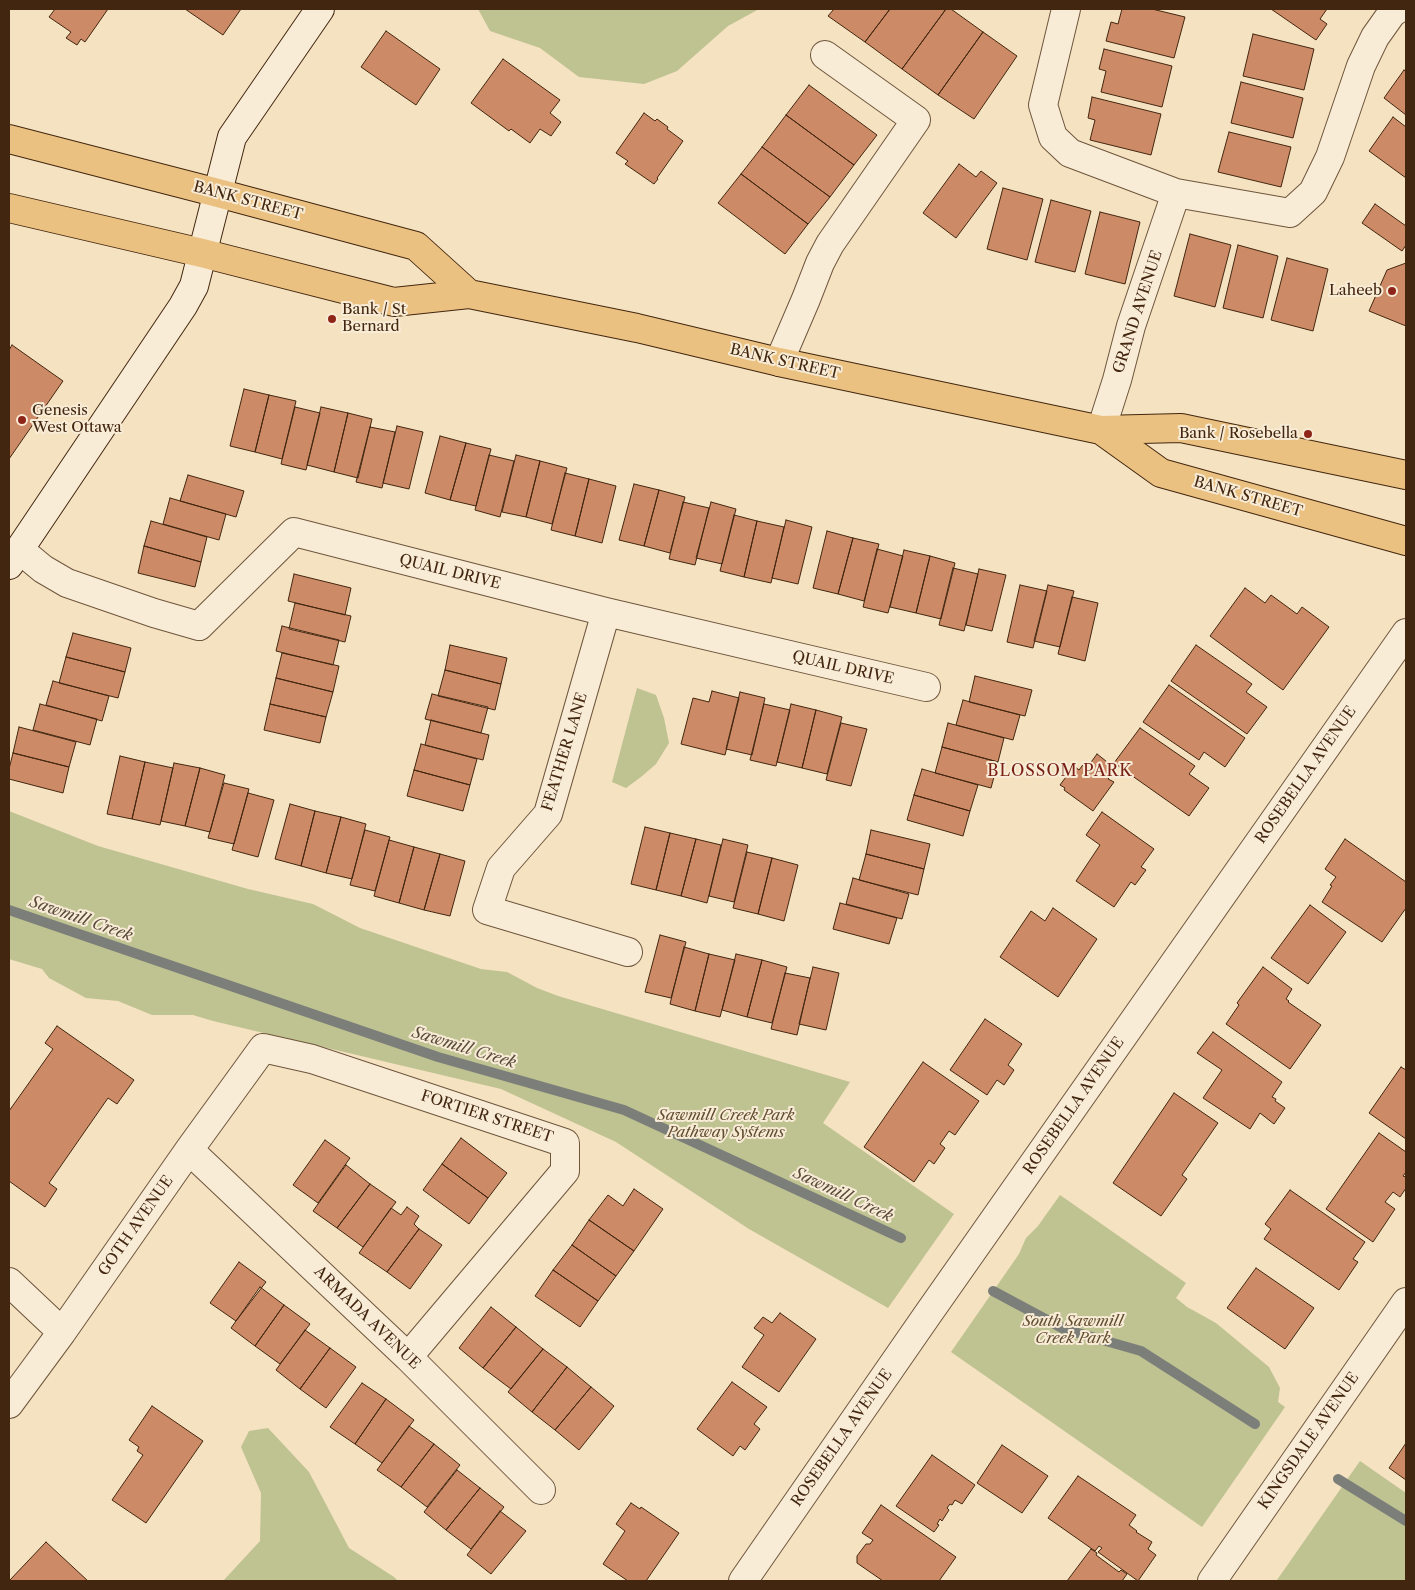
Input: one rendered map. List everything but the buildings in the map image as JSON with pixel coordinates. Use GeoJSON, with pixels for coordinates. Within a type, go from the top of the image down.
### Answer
{"type":"FeatureCollection","features":[{"type":"Feature","properties":{"kind":"main road","name":"BANK STREET"},"geometry":{"type":"LineString","coordinates":[[9,139],[416,246],[469,294]]}},
{"type":"Feature","properties":{"kind":"main road","name":"BANK STREET"},"geometry":{"type":"LineString","coordinates":[[9,208],[202,253],[394,302],[469,294],[637,328],[779,362],[1100,430],[1181,428],[1406,475]]}},
{"type":"Feature","properties":{"kind":"main road","name":"BANK STREET"},"geometry":{"type":"LineString","coordinates":[[1100,430],[1162,472],[1406,542]]}},
{"type":"Feature","properties":{"kind":"street"},"geometry":{"type":"LineString","coordinates":[[14,558],[183,306],[194,286],[232,137],[320,9]]}},
{"type":"Feature","properties":{"kind":"street"},"geometry":{"type":"LineString","coordinates":[[1066,9],[1043,105],[1053,137],[1070,153],[1176,193],[1290,213],[1313,192],[1330,157],[1361,66],[1375,37],[1392,13],[1398,9]]}},
{"type":"Feature","properties":{"kind":"street"},"geometry":{"type":"LineString","coordinates":[[779,362],[820,263],[916,120],[825,55]]}},
{"type":"Feature","properties":{"kind":"street","name":"GRAND AVENUE"},"geometry":{"type":"LineString","coordinates":[[1100,430],[1117,380],[1131,326],[1176,193]]}},
{"type":"Feature","properties":{"kind":"street","name":"QUAIL DRIVE"},"geometry":{"type":"LineString","coordinates":[[14,558],[43,569],[67,583],[154,613],[199,626],[294,532],[606,612],[926,687]]}},
{"type":"Feature","properties":{"kind":"street","name":"FEATHER LANE"},"geometry":{"type":"LineString","coordinates":[[606,612],[548,814],[501,868],[487,910],[628,952]]}},
{"type":"Feature","properties":{"kind":"street","name":"ROSEBELLA AVENUE"},"geometry":{"type":"LineString","coordinates":[[743,1581],[933,1306],[1406,633]]}},
{"type":"Feature","properties":{"kind":"street","name":"GOTH AVENUE"},"geometry":{"type":"LineString","coordinates":[[9,1404],[263,1048]]}},
{"type":"Feature","properties":{"kind":"street","name":"FORTIER STREET"},"geometry":{"type":"LineString","coordinates":[[263,1048],[312,1059],[565,1143],[565,1171],[408,1356]]}},
{"type":"Feature","properties":{"kind":"street","name":"ARMADA AVENUE"},"geometry":{"type":"LineString","coordinates":[[189,1150],[408,1356],[541,1490]]}},
{"type":"Feature","properties":{"kind":"street"},"geometry":{"type":"LineString","coordinates":[[9,1282],[62,1332]]}},
{"type":"Feature","properties":{"kind":"street","name":"KINGSDALE AVENUE"},"geometry":{"type":"LineString","coordinates":[[1212,1581],[1406,1302]]}},
{"type":"Feature","properties":{"kind":"green space"},"geometry":{"type":"Polygon","coordinates":[[[478,9],[759,9],[728,26],[677,71],[644,84],[579,77],[540,48],[490,31],[478,9]]]}},
{"type":"Feature","properties":{"kind":"green space"},"geometry":{"type":"Polygon","coordinates":[[[637,688],[656,695],[664,718],[669,743],[656,764],[626,788],[612,782],[637,688]]]}},
{"type":"Feature","properties":{"kind":"green space","name":"Sawmill Creek Park Pathway Systems"},"geometry":{"type":"Polygon","coordinates":[[[9,811],[98,846],[248,889],[313,904],[360,928],[481,969],[507,972],[537,988],[558,996],[850,1082],[823,1123],[954,1214],[888,1308],[749,1229],[616,1142],[501,1089],[193,1015],[152,1015],[118,1001],[86,998],[49,978],[42,969],[9,959],[9,811]]]}},
{"type":"Feature","properties":{"kind":"green space","name":"South Sawmill Creek Park"},"geometry":{"type":"Polygon","coordinates":[[[1060,1195],[1186,1283],[1176,1298],[1187,1307],[1216,1323],[1269,1367],[1280,1388],[1278,1402],[1285,1407],[1202,1527],[951,1352],[1019,1254],[1026,1238],[1038,1226],[1060,1195]]]}},
{"type":"Feature","properties":{"kind":"green space"},"geometry":{"type":"Polygon","coordinates":[[[268,1428],[309,1472],[349,1548],[398,1581],[223,1581],[260,1541],[261,1493],[241,1447],[249,1431],[268,1428]]]}},
{"type":"Feature","properties":{"kind":"green space"},"geometry":{"type":"Polygon","coordinates":[[[1360,1461],[1406,1493],[1406,1581],[1277,1580],[1360,1461]]]}},
{"type":"Feature","properties":{"kind":"waterway","name":"Sawmill Creek"},"geometry":{"type":"LineString","coordinates":[[9,910],[438,1057],[624,1110],[901,1238]]}},
{"type":"Feature","properties":{"kind":"waterway","name":"Sawmill Creek"},"geometry":{"type":"LineString","coordinates":[[993,1291],[1064,1329],[1141,1351],[1255,1424]]}},
{"type":"Feature","properties":{"kind":"waterway","name":"Sawmill Creek"},"geometry":{"type":"LineString","coordinates":[[1338,1479],[1406,1521]]}},
{"type":"Feature","properties":{"kind":"place","name":"Laheeb"},"geometry":{"type":"Point","coordinates":[1392,291]}},
{"type":"Feature","properties":{"kind":"place","name":"Bank / St Bernard"},"geometry":{"type":"Point","coordinates":[332,319]}},
{"type":"Feature","properties":{"kind":"place","name":"Genesis West Ottawa"},"geometry":{"type":"Point","coordinates":[22,420]}},
{"type":"Feature","properties":{"kind":"place","name":"Bank / Rosebella"},"geometry":{"type":"Point","coordinates":[1308,434]}},
{"type":"Feature","properties":{"kind":"district","name":"BLOSSOM PARK"},"geometry":{"type":"Point","coordinates":[1060,771]}}]}
